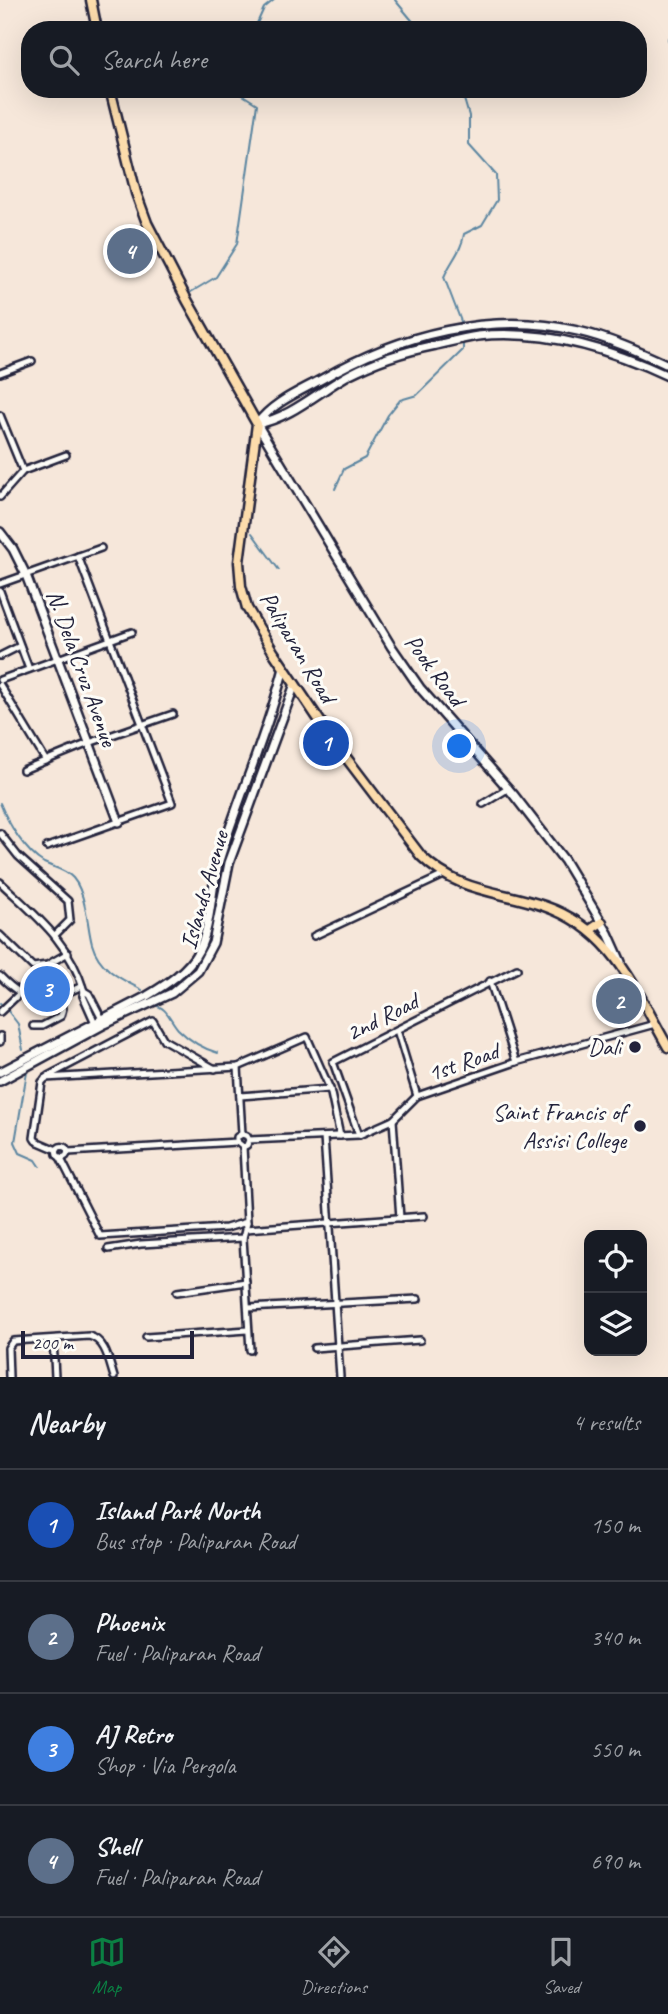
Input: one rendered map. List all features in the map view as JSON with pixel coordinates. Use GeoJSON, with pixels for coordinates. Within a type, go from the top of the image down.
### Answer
{"type":"FeatureCollection","features":[{"type":"Feature","properties":{"kind":"main road"},"geometry":{"type":"LineString","coordinates":[[91,0],[95,21]]}},
{"type":"Feature","properties":{"kind":"main road"},"geometry":{"type":"LineString","coordinates":[[112,98],[136,193],[147,223],[257,424]]}},
{"type":"Feature","properties":{"kind":"main road","name":"Paliparan Road"},"geometry":{"type":"LineString","coordinates":[[257,424],[240,551],[241,586],[251,616],[284,668],[339,748],[421,856],[444,875],[478,890],[546,906],[590,930],[621,963],[668,1047]]}},
{"type":"Feature","properties":{"kind":"main road"},"geometry":{"type":"LineString","coordinates":[[590,930],[602,922]]}},
{"type":"Feature","properties":{"kind":"street"},"geometry":{"type":"LineString","coordinates":[[257,424],[267,410],[346,365],[387,347],[425,336],[478,326],[515,324],[578,331],[638,351],[668,365]]}},
{"type":"Feature","properties":{"kind":"street"},"geometry":{"type":"LineString","coordinates":[[257,424],[273,421],[352,373],[392,356],[477,336],[515,335],[575,342],[635,360],[668,376]]}},
{"type":"Feature","properties":{"kind":"street"},"geometry":{"type":"LineString","coordinates":[[0,373],[32,361]]}},
{"type":"Feature","properties":{"kind":"street"},"geometry":{"type":"LineString","coordinates":[[346,365],[352,373]]}},
{"type":"Feature","properties":{"kind":"street"},"geometry":{"type":"LineString","coordinates":[[0,415],[23,471]]}},
{"type":"Feature","properties":{"kind":"street","name":"Pook Road"},"geometry":{"type":"LineString","coordinates":[[257,424],[391,646],[413,678],[509,788],[564,860],[602,922],[621,963]]}},
{"type":"Feature","properties":{"kind":"street"},"geometry":{"type":"LineString","coordinates":[[0,497],[23,471],[66,455]]}},
{"type":"Feature","properties":{"kind":"street","name":"N. Dela Cruz Avenue"},"geometry":{"type":"LineString","coordinates":[[0,531],[26,575],[119,822]]}},
{"type":"Feature","properties":{"kind":"street"},"geometry":{"type":"LineString","coordinates":[[0,584],[101,548]]}},
{"type":"Feature","properties":{"kind":"street"},"geometry":{"type":"LineString","coordinates":[[47,847],[172,803],[78,556]]}},
{"type":"Feature","properties":{"kind":"street"},"geometry":{"type":"LineString","coordinates":[[0,592],[29,669]]}},
{"type":"Feature","properties":{"kind":"street"},"geometry":{"type":"LineString","coordinates":[[46,761],[0,683],[29,669],[132,632]]}},
{"type":"Feature","properties":{"kind":"street"},"geometry":{"type":"LineString","coordinates":[[0,656],[20,646]]}},
{"type":"Feature","properties":{"kind":"street","name":"Islands Avenue"},"geometry":{"type":"LineString","coordinates":[[0,1082],[166,985],[190,965],[203,940],[219,860],[256,759],[284,668]]}},
{"type":"Feature","properties":{"kind":"street","name":"Islands Avenue"},"geometry":{"type":"LineString","coordinates":[[0,1072],[100,1023],[172,993],[198,971],[213,943],[229,863],[295,684]]}},
{"type":"Feature","properties":{"kind":"street"},"geometry":{"type":"LineString","coordinates":[[23,769],[173,714]]}},
{"type":"Feature","properties":{"kind":"street"},"geometry":{"type":"LineString","coordinates":[[483,804],[509,788]]}},
{"type":"Feature","properties":{"kind":"street"},"geometry":{"type":"LineString","coordinates":[[0,833],[18,856],[68,901],[70,920],[55,935]]}},
{"type":"Feature","properties":{"kind":"street"},"geometry":{"type":"LineString","coordinates":[[314,936],[444,875]]}},
{"type":"Feature","properties":{"kind":"street"},"geometry":{"type":"LineString","coordinates":[[0,883],[55,935],[68,953],[100,1023]]}},
{"type":"Feature","properties":{"kind":"street"},"geometry":{"type":"LineString","coordinates":[[0,935],[33,967],[47,965],[68,953]]}},
{"type":"Feature","properties":{"kind":"street","name":"2nd Road"},"geometry":{"type":"LineString","coordinates":[[359,1135],[333,1062],[517,969]]}},
{"type":"Feature","properties":{"kind":"street"},"geometry":{"type":"LineString","coordinates":[[0,976],[19,994],[38,1000],[83,989]]}},
{"type":"Feature","properties":{"kind":"street"},"geometry":{"type":"LineString","coordinates":[[490,981],[516,1062]]}},
{"type":"Feature","properties":{"kind":"street"},"geometry":{"type":"LineString","coordinates":[[0,1012],[19,994]]}},
{"type":"Feature","properties":{"kind":"street"},"geometry":{"type":"LineString","coordinates":[[33,1026],[43,1026],[61,1016],[63,1009],[57,997]]}},
{"type":"Feature","properties":{"kind":"street"},"geometry":{"type":"LineString","coordinates":[[215,1069],[163,1039],[153,1021],[101,1046],[42,1082],[34,1138],[57,1150],[100,1236],[424,1216]]}},
{"type":"Feature","properties":{"kind":"street","name":"1st Road"},"geometry":{"type":"LineString","coordinates":[[249,1140],[359,1135],[393,1120],[417,1096],[516,1062],[655,1024]]}},
{"type":"Feature","properties":{"kind":"street"},"geometry":{"type":"LineString","coordinates":[[397,1030],[417,1096]]}},
{"type":"Feature","properties":{"kind":"street"},"geometry":{"type":"LineString","coordinates":[[0,1036],[0,1042]]}},
{"type":"Feature","properties":{"kind":"street"},"geometry":{"type":"LineString","coordinates":[[45,1078],[238,1068],[307,1037],[330,1089],[340,1136]]}},
{"type":"Feature","properties":{"kind":"street"},"geometry":{"type":"LineString","coordinates":[[238,1068],[242,1135]]}},
{"type":"Feature","properties":{"kind":"street"},"geometry":{"type":"LineString","coordinates":[[240,1096],[330,1089]]}},
{"type":"Feature","properties":{"kind":"street"},"geometry":{"type":"LineString","coordinates":[[393,1120],[400,1218]]}},
{"type":"Feature","properties":{"kind":"street"},"geometry":{"type":"LineString","coordinates":[[237,1142],[237,1137],[247,1136],[249,1140],[243,1147]]}},
{"type":"Feature","properties":{"kind":"street"},"geometry":{"type":"LineString","coordinates":[[324,1137],[340,1377]]}},
{"type":"Feature","properties":{"kind":"street"},"geometry":{"type":"LineString","coordinates":[[57,1150],[62,1147],[68,1152],[237,1142],[243,1147],[246,1226],[243,1238],[250,1350]]}},
{"type":"Feature","properties":{"kind":"street"},"geometry":{"type":"LineString","coordinates":[[60,1157],[65,1157],[68,1152]]}},
{"type":"Feature","properties":{"kind":"street"},"geometry":{"type":"LineString","coordinates":[[107,1249],[141,1244],[243,1238]]}},
{"type":"Feature","properties":{"kind":"street"},"geometry":{"type":"LineString","coordinates":[[177,1292],[246,1282]]}},
{"type":"Feature","properties":{"kind":"street"},"geometry":{"type":"LineString","coordinates":[[248,1308],[418,1299]]}},
{"type":"Feature","properties":{"kind":"street"},"geometry":{"type":"LineString","coordinates":[[146,1337],[248,1330]]}},
{"type":"Feature","properties":{"kind":"street"},"geometry":{"type":"LineString","coordinates":[[9,1377],[9,1344],[13,1341],[89,1336],[96,1337],[104,1348],[114,1377]]}},
{"type":"Feature","properties":{"kind":"street"},"geometry":{"type":"LineString","coordinates":[[53,1339],[55,1377]]}},
{"type":"Feature","properties":{"kind":"street"},"geometry":{"type":"LineString","coordinates":[[314,1348],[419,1340]]}},
{"type":"Feature","properties":{"kind":"waterway"},"geometry":{"type":"LineString","coordinates":[[258,21],[264,8],[274,0]]}},
{"type":"Feature","properties":{"kind":"waterway"},"geometry":{"type":"LineString","coordinates":[[395,0],[412,21]]}},
{"type":"Feature","properties":{"kind":"waterway"},"geometry":{"type":"LineString","coordinates":[[191,292],[216,277],[237,244],[257,104],[247,98]]}},
{"type":"Feature","properties":{"kind":"waterway"},"geometry":{"type":"LineString","coordinates":[[462,324],[444,277],[459,250],[464,234],[482,225],[497,200],[496,175],[469,145],[469,116],[464,98]]}},
{"type":"Feature","properties":{"kind":"waterway"},"geometry":{"type":"LineString","coordinates":[[335,489],[344,469],[365,458],[388,415],[400,400],[417,395],[463,350],[463,343]]}},
{"type":"Feature","properties":{"kind":"waterway"},"geometry":{"type":"LineString","coordinates":[[252,533],[279,570]]}},
{"type":"Feature","properties":{"kind":"waterway"},"geometry":{"type":"LineString","coordinates":[[0,803],[12,828],[30,852],[44,863],[70,875],[75,881],[83,899],[95,953],[105,967],[142,990]]}},
{"type":"Feature","properties":{"kind":"waterway"},"geometry":{"type":"LineString","coordinates":[[154,1005],[165,1011],[187,1037],[218,1053]]}},
{"type":"Feature","properties":{"kind":"waterway"},"geometry":{"type":"LineString","coordinates":[[8,1011],[18,1024],[23,1050]]}},
{"type":"Feature","properties":{"kind":"waterway"},"geometry":{"type":"LineString","coordinates":[[27,1072],[15,1142],[20,1153],[36,1160],[40,1166]]}},
{"type":"Feature","properties":{"kind":"place","name":"Shell"},"geometry":{"type":"Point","coordinates":[130,251]}},
{"type":"Feature","properties":{"kind":"place","name":"Island Park North"},"geometry":{"type":"Point","coordinates":[326,743]}},
{"type":"Feature","properties":{"kind":"place","name":"AJ Retro"},"geometry":{"type":"Point","coordinates":[47,989]}},
{"type":"Feature","properties":{"kind":"place","name":"Phoenix"},"geometry":{"type":"Point","coordinates":[619,1001]}},
{"type":"Feature","properties":{"kind":"place","name":"Dali"},"geometry":{"type":"Point","coordinates":[635,1047]}},
{"type":"Feature","properties":{"kind":"place","name":"Saint Francis of Assisi College"},"geometry":{"type":"Point","coordinates":[640,1126]}}]}
